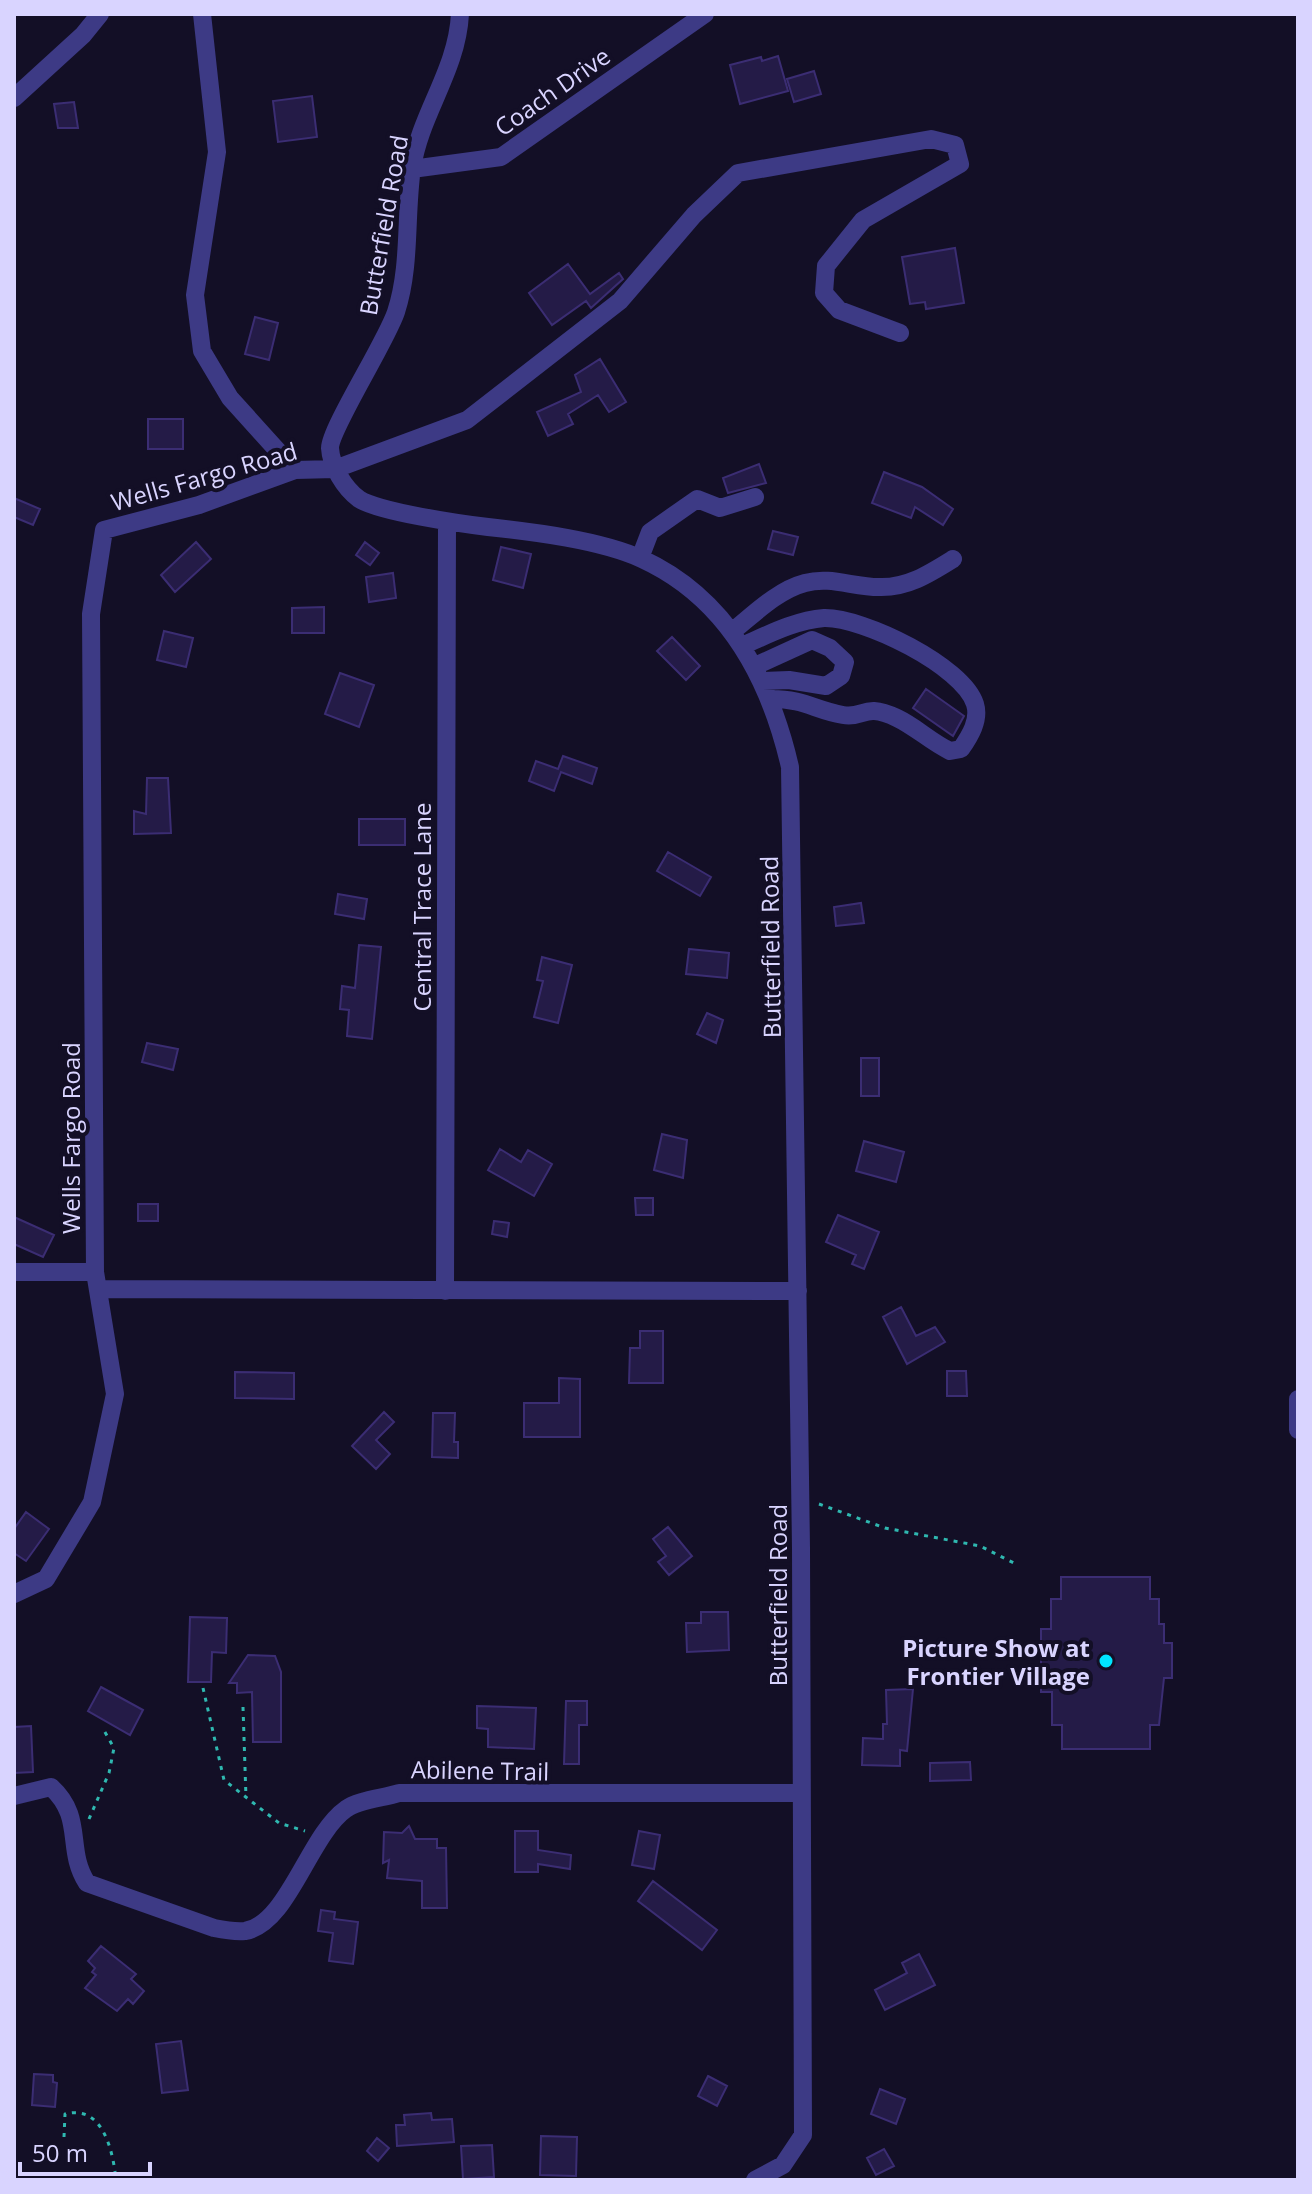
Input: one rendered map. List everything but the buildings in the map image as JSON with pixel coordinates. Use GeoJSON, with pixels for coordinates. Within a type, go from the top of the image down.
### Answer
{"type":"FeatureCollection","features":[{"type":"Feature","properties":{"kind":"street"},"geometry":{"type":"LineString","coordinates":[[14,98],[83,35],[100,14]]}},
{"type":"Feature","properties":{"kind":"street"},"geometry":{"type":"LineString","coordinates":[[202,14],[217,152],[195,295],[202,351],[230,398],[295,470]]}},
{"type":"Feature","properties":{"kind":"street","name":"Butterfield Road"},"geometry":{"type":"LineString","coordinates":[[460,14],[457,50],[417,145],[412,169],[405,270],[397,309],[385,342],[330,445],[335,469],[360,500],[447,523],[542,533],[640,558],[674,578],[725,620],[759,674],[779,716],[790,767],[798,1291],[803,2135],[783,2165],[755,2180]]}},
{"type":"Feature","properties":{"kind":"street","name":"Coach Drive"},"geometry":{"type":"LineString","coordinates":[[412,169],[501,157],[705,14]]}},
{"type":"Feature","properties":{"kind":"street","name":"Wells Fargo Road"},"geometry":{"type":"LineString","coordinates":[[98,1281],[91,614],[104,530],[199,505],[295,470],[335,469],[467,420],[620,301],[694,215],[738,173],[931,139],[955,145],[960,164],[863,220],[826,266],[824,293],[839,310],[900,333]]}},
{"type":"Feature","properties":{"kind":"street"},"geometry":{"type":"LineString","coordinates":[[640,558],[650,532],[697,499],[720,508],[755,497]]}},
{"type":"Feature","properties":{"kind":"street","name":"Central Trace Lane"},"geometry":{"type":"LineString","coordinates":[[445,1291],[447,523]]}},
{"type":"Feature","properties":{"kind":"street"},"geometry":{"type":"LineString","coordinates":[[737,639],[768,603],[802,584],[822,580],[878,587],[902,586],[953,559]]}},
{"type":"Feature","properties":{"kind":"street"},"geometry":{"type":"LineString","coordinates":[[737,639],[826,618],[869,629],[909,643],[959,681],[967,688],[976,705],[976,720],[961,749],[950,751],[900,719],[869,708],[846,716],[799,699],[771,699]]}},
{"type":"Feature","properties":{"kind":"street"},"geometry":{"type":"LineString","coordinates":[[14,1272],[98,1281],[445,1291],[798,1291]]}},
{"type":"Feature","properties":{"kind":"street"},"geometry":{"type":"LineString","coordinates":[[14,1594],[46,1579],[92,1502],[115,1394],[98,1281]]}},
{"type":"Feature","properties":{"kind":"street"},"geometry":{"type":"LineString","coordinates":[[1298,1399],[1298,1430]]}},
{"type":"Feature","properties":{"kind":"street","name":"Abilene Trail"},"geometry":{"type":"LineString","coordinates":[[14,1796],[51,1787],[68,1802],[78,1869],[87,1883],[99,1890],[214,1928],[248,1931],[269,1916],[284,1897],[320,1836],[347,1807],[399,1793],[801,1793]]}},
{"type":"Feature","properties":{"kind":"path"},"geometry":{"type":"LineString","coordinates":[[800,1504],[823,1504],[862,1522],[921,1537],[980,1546],[1016,1564]]}},
{"type":"Feature","properties":{"kind":"path"},"geometry":{"type":"LineString","coordinates":[[203,1688],[224,1780],[279,1823],[320,1836]]}},
{"type":"Feature","properties":{"kind":"path"},"geometry":{"type":"LineString","coordinates":[[243,1707],[246,1798]]}},
{"type":"Feature","properties":{"kind":"path"},"geometry":{"type":"LineString","coordinates":[[76,1848],[109,1773],[114,1748],[102,1727]]}},
{"type":"Feature","properties":{"kind":"path"},"geometry":{"type":"LineString","coordinates":[[64,2137],[65,2114],[78,2111],[92,2117],[103,2130],[111,2151],[116,2180]]}},
{"type":"Feature","properties":{"kind":"place","name":"Picture Show at Frontier Village"},"geometry":{"type":"Point","coordinates":[1106,1661]}}]}
